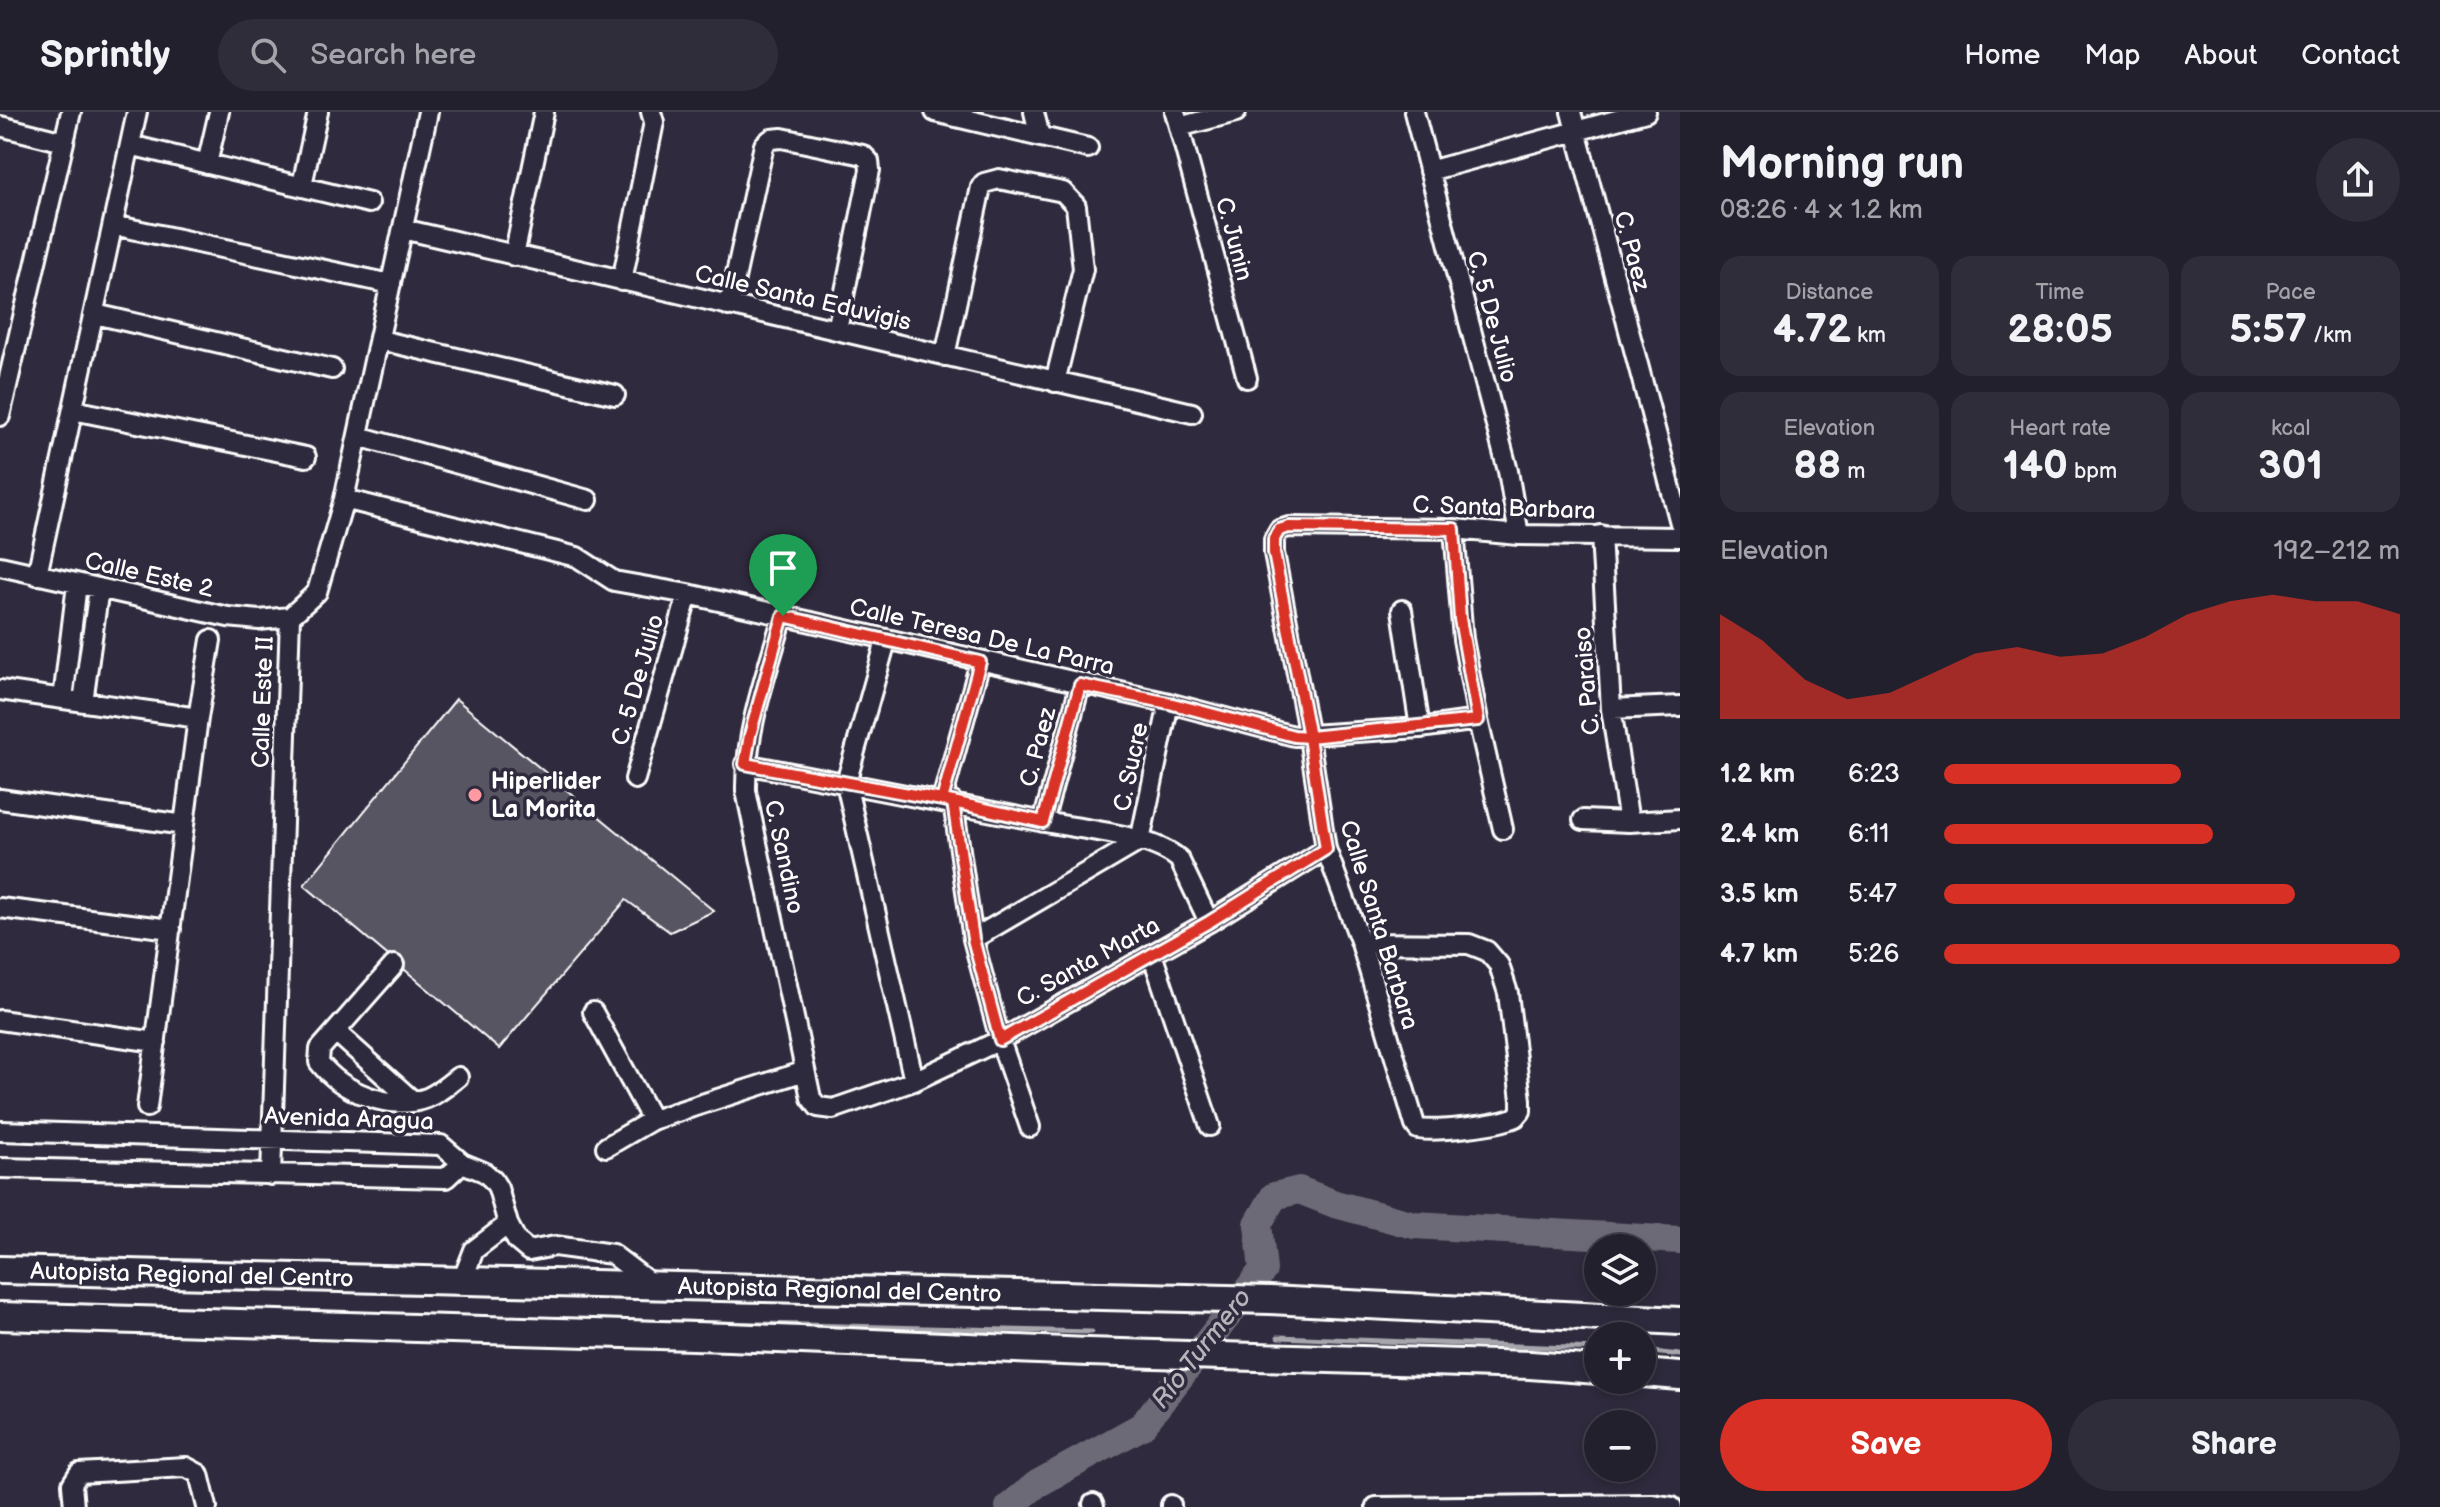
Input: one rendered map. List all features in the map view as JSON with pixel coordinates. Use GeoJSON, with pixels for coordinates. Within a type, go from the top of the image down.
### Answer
{"type":"FeatureCollection","features":[{"type":"Feature","properties":{"kind":"highway","name":"Autopista Regional del Centro"},"geometry":{"type":"LineString","coordinates":[[0,1270],[1270,1300],[1680,1321]]}},
{"type":"Feature","properties":{"kind":"highway","name":"Autopista Regional del Centro"},"geometry":{"type":"LineString","coordinates":[[0,1316],[729,1337],[1584,1369]]}},
{"type":"Feature","properties":{"kind":"highway"},"geometry":{"type":"LineString","coordinates":[[1656,1374],[1680,1376]]}},
{"type":"Feature","properties":{"kind":"street"},"geometry":{"type":"LineString","coordinates":[[0,416],[6,370],[71,112]]}},
{"type":"Feature","properties":{"kind":"street"},"geometry":{"type":"LineString","coordinates":[[37,575],[137,112]]}},
{"type":"Feature","properties":{"kind":"street"},"geometry":{"type":"LineString","coordinates":[[207,164],[219,112]]}},
{"type":"Feature","properties":{"kind":"street"},"geometry":{"type":"LineString","coordinates":[[302,185],[318,112]]}},
{"type":"Feature","properties":{"kind":"street","name":"Calle Este II"},"geometry":{"type":"LineString","coordinates":[[271,1175],[290,617],[317,592],[344,499],[428,112]]}},
{"type":"Feature","properties":{"kind":"street"},"geometry":{"type":"LineString","coordinates":[[514,256],[544,112]]}},
{"type":"Feature","properties":{"kind":"street"},"geometry":{"type":"LineString","coordinates":[[622,281],[654,122],[651,112]]}},
{"type":"Feature","properties":{"kind":"street"},"geometry":{"type":"LineString","coordinates":[[935,112],[1088,148]]}},
{"type":"Feature","properties":{"kind":"street"},"geometry":{"type":"LineString","coordinates":[[1034,112],[1040,137]]}},
{"type":"Feature","properties":{"kind":"street"},"geometry":{"type":"LineString","coordinates":[[1177,120],[1236,112]]}},
{"type":"Feature","properties":{"kind":"street","name":"C. 5 De Julio"},"geometry":{"type":"LineString","coordinates":[[1414,112],[1508,471],[1519,535]]}},
{"type":"Feature","properties":{"kind":"street"},"geometry":{"type":"LineString","coordinates":[[1429,171],[1574,121],[1646,112]]}},
{"type":"Feature","properties":{"kind":"street","name":"C. Junin"},"geometry":{"type":"LineString","coordinates":[[1177,120],[1247,378]]}},
{"type":"Feature","properties":{"kind":"street","name":"C. Paez"},"geometry":{"type":"LineString","coordinates":[[1574,121],[1673,468],[1680,523]]}},
{"type":"Feature","properties":{"kind":"street"},"geometry":{"type":"LineString","coordinates":[[0,126],[64,142]]}},
{"type":"Feature","properties":{"kind":"street"},"geometry":{"type":"LineString","coordinates":[[729,306],[764,145],[771,139],[782,138],[863,155],[869,161],[870,170],[837,330]]}},
{"type":"Feature","properties":{"kind":"street"},"geometry":{"type":"LineString","coordinates":[[130,145],[369,203]]}},
{"type":"Feature","properties":{"kind":"street"},"geometry":{"type":"LineString","coordinates":[[945,356],[981,187],[988,180],[999,179],[1063,192],[1074,201],[1078,213],[1083,269],[1055,382]]}},
{"type":"Feature","properties":{"kind":"street"},"geometry":{"type":"LineString","coordinates":[[113,225],[391,284]]}},
{"type":"Feature","properties":{"kind":"street","name":"Calle Santa Eduvigis"},"geometry":{"type":"LineString","coordinates":[[403,229],[1192,413]]}},
{"type":"Feature","properties":{"kind":"street"},"geometry":{"type":"LineString","coordinates":[[95,314],[332,369]]}},
{"type":"Feature","properties":{"kind":"street"},"geometry":{"type":"LineString","coordinates":[[380,340],[615,395]]}},
{"type":"Feature","properties":{"kind":"street"},"geometry":{"type":"LineString","coordinates":[[73,410],[306,457]]}},
{"type":"Feature","properties":{"kind":"street"},"geometry":{"type":"LineString","coordinates":[[358,436],[588,500]]}},
{"type":"Feature","properties":{"kind":"street","name":"Calle Teresa De La Parra"},"geometry":{"type":"LineString","coordinates":[[344,499],[577,557],[614,581],[688,594],[1169,703],[1294,736],[1420,728],[1478,720]]}},
{"type":"Feature","properties":{"kind":"street","name":"C. Santa Barbara"},"geometry":{"type":"LineString","coordinates":[[1279,530],[1289,527],[1454,529],[1519,535],[1680,537]]}},
{"type":"Feature","properties":{"kind":"street"},"geometry":{"type":"LineString","coordinates":[[1454,529],[1460,619],[1478,720],[1503,829]]}},
{"type":"Feature","properties":{"kind":"street","name":"Calle Santa Barbara"},"geometry":{"type":"LineString","coordinates":[[1279,530],[1274,539],[1274,553],[1309,737],[1326,849],[1361,943],[1415,1125],[1418,1129],[1432,1130],[1510,1120],[1521,1111],[1508,993],[1499,965],[1487,951],[1469,944],[1361,943]]}},
{"type":"Feature","properties":{"kind":"street","name":"C. Paraiso"},"geometry":{"type":"LineString","coordinates":[[1601,535],[1611,709],[1629,822]]}},
{"type":"Feature","properties":{"kind":"street","name":"Calle Este 2"},"geometry":{"type":"LineString","coordinates":[[0,566],[228,617],[259,620],[290,617]]}},
{"type":"Feature","properties":{"kind":"street"},"geometry":{"type":"LineString","coordinates":[[63,699],[77,584]]}},
{"type":"Feature","properties":{"kind":"street"},"geometry":{"type":"LineString","coordinates":[[83,702],[99,588]]}},
{"type":"Feature","properties":{"kind":"street","name":"C. 5 De Julio"},"geometry":{"type":"LineString","coordinates":[[635,779],[688,594]]}},
{"type":"Feature","properties":{"kind":"street"},"geometry":{"type":"LineString","coordinates":[[1402,610],[1420,728]]}},
{"type":"Feature","properties":{"kind":"street","name":"C. Sandino"},"geometry":{"type":"LineString","coordinates":[[783,616],[750,735],[745,764],[746,791],[811,1098],[818,1107]]}},
{"type":"Feature","properties":{"kind":"street"},"geometry":{"type":"LineString","coordinates":[[147,1107],[211,640]]}},
{"type":"Feature","properties":{"kind":"street"},"geometry":{"type":"LineString","coordinates":[[886,641],[846,783],[914,1081]]}},
{"type":"Feature","properties":{"kind":"street"},"geometry":{"type":"LineString","coordinates":[[980,662],[948,801],[973,939],[1000,1040],[1030,1127]]}},
{"type":"Feature","properties":{"kind":"street","name":"C. Paez"},"geometry":{"type":"LineString","coordinates":[[1043,822],[1080,685]]}},
{"type":"Feature","properties":{"kind":"street"},"geometry":{"type":"LineString","coordinates":[[0,690],[198,718]]}},
{"type":"Feature","properties":{"kind":"street","name":"C. Sucre"},"geometry":{"type":"LineString","coordinates":[[1140,841],[1169,703]]}},
{"type":"Feature","properties":{"kind":"street"},"geometry":{"type":"LineString","coordinates":[[1611,709],[1680,706]]}},
{"type":"Feature","properties":{"kind":"street"},"geometry":{"type":"LineString","coordinates":[[745,764],[948,801],[1140,841],[1172,853],[1179,859],[1209,922]]}},
{"type":"Feature","properties":{"kind":"street"},"geometry":{"type":"LineString","coordinates":[[0,799],[184,825]]}},
{"type":"Feature","properties":{"kind":"street"},"geometry":{"type":"LineString","coordinates":[[1583,820],[1629,822],[1680,819]]}},
{"type":"Feature","properties":{"kind":"street"},"geometry":{"type":"LineString","coordinates":[[973,939],[1140,841]]}},
{"type":"Feature","properties":{"kind":"street","name":"C. Santa Marta"},"geometry":{"type":"LineString","coordinates":[[818,1107],[833,1109],[914,1081],[1000,1040],[1209,922],[1326,849]]}},
{"type":"Feature","properties":{"kind":"street"},"geometry":{"type":"LineString","coordinates":[[0,908],[171,929]]}},
{"type":"Feature","properties":{"kind":"street"},"geometry":{"type":"LineString","coordinates":[[1152,954],[1210,1126]]}},
{"type":"Feature","properties":{"kind":"street"},"geometry":{"type":"LineString","coordinates":[[394,965],[320,1049],[318,1055],[322,1067],[350,1089],[370,1098],[425,1099],[440,1092],[458,1077]]}},
{"type":"Feature","properties":{"kind":"street"},"geometry":{"type":"LineString","coordinates":[[593,1012],[652,1120]]}},
{"type":"Feature","properties":{"kind":"street"},"geometry":{"type":"LineString","coordinates":[[0,1020],[156,1042]]}},
{"type":"Feature","properties":{"kind":"street"},"geometry":{"type":"LineString","coordinates":[[336,1032],[413,1101]]}},
{"type":"Feature","properties":{"kind":"street"},"geometry":{"type":"LineString","coordinates":[[606,1147],[652,1120],[805,1071]]}},
{"type":"Feature","properties":{"kind":"street","name":"Avenida Aragua"},"geometry":{"type":"LineString","coordinates":[[0,1131],[441,1145],[462,1163],[484,1172],[493,1180],[508,1224]]}},
{"type":"Feature","properties":{"kind":"street"},"geometry":{"type":"LineString","coordinates":[[0,1168],[446,1178],[462,1163]]}},
{"type":"Feature","properties":{"kind":"street"},"geometry":{"type":"LineString","coordinates":[[462,1281],[474,1250],[508,1224],[549,1283]]}},
{"type":"Feature","properties":{"kind":"street"},"geometry":{"type":"LineString","coordinates":[[529,1251],[555,1246],[612,1254],[654,1286]]}},
{"type":"Feature","properties":{"kind":"street"},"geometry":{"type":"LineString","coordinates":[[74,1507],[72,1484],[79,1473],[186,1467],[199,1474],[207,1507]]}},
{"type":"Feature","properties":{"kind":"street"},"geometry":{"type":"LineString","coordinates":[[1376,1507],[1672,1507]]}},
{"type":"Feature","properties":{"kind":"building","name":"Hiperlider La Morita"},"geometry":{"type":"Polygon","coordinates":[[[456,699],[714,911],[670,932],[626,900],[499,1049],[304,885],[456,699]]]}},
{"type":"Feature","properties":{"kind":"waterway","name":"Río Turmero"},"geometry":{"type":"LineString","coordinates":[[1009,1507],[1037,1484],[1142,1426],[1263,1270],[1258,1224],[1274,1196],[1299,1190],[1335,1204],[1414,1225],[1680,1240]]}},
{"type":"Feature","properties":{"kind":"waterway"},"geometry":{"type":"LineString","coordinates":[[509,1318],[1092,1332]]}},
{"type":"Feature","properties":{"kind":"waterway"},"geometry":{"type":"LineString","coordinates":[[1278,1337],[1584,1348]]}},
{"type":"Feature","properties":{"kind":"waterway"},"geometry":{"type":"LineString","coordinates":[[1656,1352],[1680,1355]]}},
{"type":"Feature","properties":{"kind":"place","name":"Hiperlider La Morita"},"geometry":{"type":"Point","coordinates":[475,795]}},
{"type":"Feature","properties":{"kind":"route"},"geometry":{"type":"LineString","coordinates":[[783,616],[745,764],[846,783],[953,802],[1043,822],[1080,685],[1309,737],[1274,553],[1274,539],[1279,530],[1289,527],[1454,529],[1460,619],[1478,720],[1309,737],[1326,849],[1209,922],[1000,1040],[973,939],[953,802],[942,800],[980,662],[783,616]]}}]}
